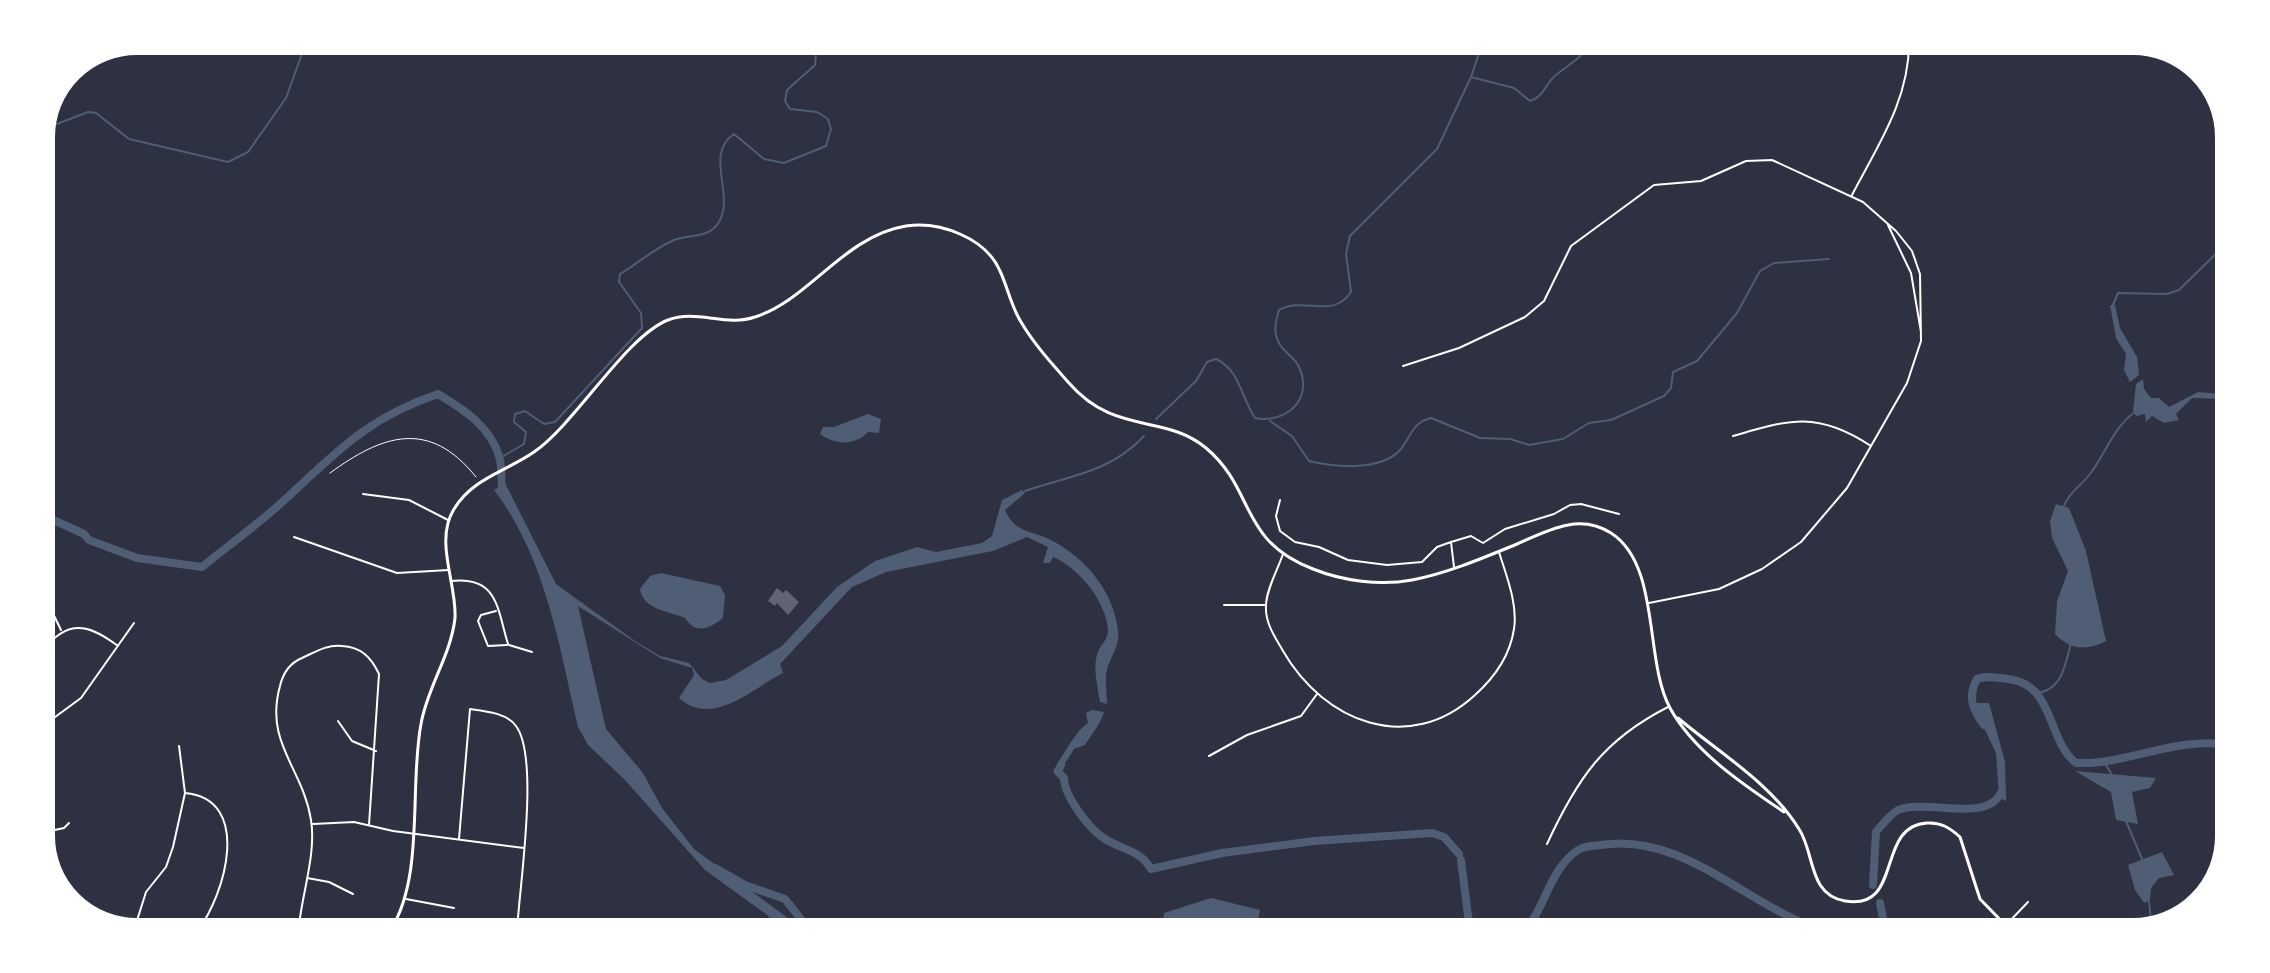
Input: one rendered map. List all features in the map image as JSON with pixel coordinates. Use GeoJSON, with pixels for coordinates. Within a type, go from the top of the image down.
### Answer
{"type":"FeatureCollection","features":[{"type":"Feature","properties":{"kind":"street"},"geometry":{"type":"LineString","coordinates":[[1852,196],[1899,104],[1908,75],[1909,50]]}},
{"type":"Feature","properties":{"kind":"street"},"geometry":{"type":"LineString","coordinates":[[1403,366],[1459,348],[1525,317],[1544,301],[1571,246],[1650,187],[1707,180],[1739,164],[1764,159],[1794,168],[1870,206],[1912,251],[1918,265],[1923,301],[1922,333],[1916,363],[1871,446],[1839,499],[1794,548],[1762,569],[1725,587],[1648,604]]}},
{"type":"Feature","properties":{"kind":"street"},"geometry":{"type":"LineString","coordinates":[[394,923],[405,898],[421,720],[455,620],[449,570],[448,520],[477,483],[540,448],[647,334],[663,322],[687,316],[727,321],[755,318],[874,237],[902,227],[926,225],[970,239],[988,252],[999,267],[1024,329],[1096,410],[1178,434],[1208,450],[1237,486],[1254,526],[1283,553],[1312,569],[1370,582],[1410,581],[1499,552],[1562,526],[1594,526],[1621,541],[1635,566],[1648,604],[1660,677],[1669,706],[1706,751],[1784,812]]}},
{"type":"Feature","properties":{"kind":"street"},"geometry":{"type":"LineString","coordinates":[[1888,225],[1911,273],[1922,333]]}},
{"type":"Feature","properties":{"kind":"street"},"geometry":{"type":"LineString","coordinates":[[1733,436],[1781,422],[1806,420],[1841,429],[1871,446]]}},
{"type":"Feature","properties":{"kind":"street"},"geometry":{"type":"LineString","coordinates":[[363,494],[409,500],[448,520]]}},
{"type":"Feature","properties":{"kind":"street"},"geometry":{"type":"LineString","coordinates":[[1280,500],[1276,516],[1284,535],[1348,560],[1411,564],[1422,562],[1437,547],[1471,536],[1483,543],[1505,529],[1576,504],[1619,514]]}},
{"type":"Feature","properties":{"kind":"street"},"geometry":{"type":"LineString","coordinates":[[294,537],[397,573],[449,570]]}},
{"type":"Feature","properties":{"kind":"street"},"geometry":{"type":"LineString","coordinates":[[1451,542],[1454,568]]}},
{"type":"Feature","properties":{"kind":"street"},"geometry":{"type":"LineString","coordinates":[[1283,553],[1265,605],[1271,630],[1291,665],[1317,694],[1351,717],[1390,725],[1426,727],[1467,703],[1496,676],[1514,628],[1511,591],[1499,552]]}},
{"type":"Feature","properties":{"kind":"street"},"geometry":{"type":"LineString","coordinates":[[451,581],[468,579],[483,584],[492,594],[508,644]]}},
{"type":"Feature","properties":{"kind":"street"},"geometry":{"type":"LineString","coordinates":[[1224,605],[1265,605]]}},
{"type":"Feature","properties":{"kind":"street"},"geometry":{"type":"LineString","coordinates":[[50,607],[62,631]]}},
{"type":"Feature","properties":{"kind":"street"},"geometry":{"type":"LineString","coordinates":[[497,610],[479,616],[488,646],[508,644],[532,652]]}},
{"type":"Feature","properties":{"kind":"street"},"geometry":{"type":"LineString","coordinates":[[50,721],[81,698],[134,623]]}},
{"type":"Feature","properties":{"kind":"street"},"geometry":{"type":"LineString","coordinates":[[50,643],[62,631],[85,627],[119,646]]}},
{"type":"Feature","properties":{"kind":"street"},"geometry":{"type":"LineString","coordinates":[[303,923],[312,824],[307,798],[275,727],[279,688],[288,667],[328,646],[349,646],[368,656],[379,674],[381,686],[369,825]]}},
{"type":"Feature","properties":{"kind":"street"},"geometry":{"type":"LineString","coordinates":[[1209,756],[1247,735],[1301,716],[1317,694]]}},
{"type":"Feature","properties":{"kind":"street"},"geometry":{"type":"LineString","coordinates":[[1547,844],[1569,797],[1614,740],[1669,706]]}},
{"type":"Feature","properties":{"kind":"street"},"geometry":{"type":"LineString","coordinates":[[459,839],[470,709],[504,717],[518,728],[527,790],[518,923]]}},
{"type":"Feature","properties":{"kind":"street"},"geometry":{"type":"LineString","coordinates":[[1675,715],[1766,792],[1784,812],[1805,840],[1819,885],[1833,897],[1848,902],[1864,900],[1881,889],[1889,874],[1895,844],[1904,832],[1918,824],[1944,825],[1964,843],[1980,899],[2002,923]]}},
{"type":"Feature","properties":{"kind":"street"},"geometry":{"type":"LineString","coordinates":[[338,721],[352,741],[376,751]]}},
{"type":"Feature","properties":{"kind":"street"},"geometry":{"type":"LineString","coordinates":[[1706,751],[1711,745]]}},
{"type":"Feature","properties":{"kind":"street"},"geometry":{"type":"LineString","coordinates":[[136,923],[146,892],[170,859],[185,793],[179,746]]}},
{"type":"Feature","properties":{"kind":"street"},"geometry":{"type":"LineString","coordinates":[[185,793],[203,797],[217,808],[227,842],[221,886],[202,923]]}},
{"type":"Feature","properties":{"kind":"street"},"geometry":{"type":"LineString","coordinates":[[312,824],[354,822],[412,834],[524,848]]}},
{"type":"Feature","properties":{"kind":"street"},"geometry":{"type":"LineString","coordinates":[[50,831],[64,828],[69,823]]}},
{"type":"Feature","properties":{"kind":"street"},"geometry":{"type":"LineString","coordinates":[[306,878],[329,882],[353,894]]}},
{"type":"Feature","properties":{"kind":"street"},"geometry":{"type":"LineString","coordinates":[[405,898],[454,908]]}},
{"type":"Feature","properties":{"kind":"street"},"geometry":{"type":"LineString","coordinates":[[2008,923],[2028,902]]}},
{"type":"Feature","properties":{"kind":"path"},"geometry":{"type":"LineString","coordinates":[[330,473],[365,448],[406,436],[452,454],[477,483]]}},
{"type":"Feature","properties":{"kind":"water"},"geometry":{"type":"Polygon","coordinates":[[[2110,305],[2115,305],[2120,328],[2137,357],[2139,375],[2130,382],[2124,370],[2126,354],[2116,338],[2110,305]]]}},
{"type":"Feature","properties":{"kind":"water"},"geometry":{"type":"Polygon","coordinates":[[[2143,379],[2144,389],[2151,398],[2159,398],[2169,407],[2198,392],[2220,394],[2220,399],[2192,398],[2176,414],[2179,420],[2164,423],[2152,416],[2146,422],[2145,414],[2136,416],[2133,411],[2136,384],[2143,379]]]}},
{"type":"Feature","properties":{"kind":"water"},"geometry":{"type":"Polygon","coordinates":[[[868,414],[881,419],[879,433],[868,432],[851,442],[832,440],[820,434],[823,427],[834,427],[868,414]]]}},
{"type":"Feature","properties":{"kind":"water"},"geometry":{"type":"Polygon","coordinates":[[[505,483],[556,584],[660,656],[689,663],[702,679],[710,683],[726,680],[782,646],[837,587],[875,561],[917,547],[936,552],[982,543],[992,536],[1002,500],[1022,490],[1025,493],[1005,510],[1013,523],[1049,539],[1074,555],[1095,576],[1110,602],[1118,636],[1107,670],[1107,704],[1100,702],[1095,670],[1098,652],[1108,633],[1097,597],[1081,577],[1063,562],[1053,557],[1050,563],[1043,563],[1048,547],[1027,537],[993,551],[886,572],[852,587],[780,664],[783,673],[732,703],[705,709],[679,698],[694,675],[692,668],[660,658],[578,606],[606,729],[643,773],[662,808],[694,849],[795,923],[774,923],[705,870],[624,779],[588,745],[578,727],[557,634],[538,574],[512,516],[494,490],[505,483]]]}},
{"type":"Feature","properties":{"kind":"water"},"geometry":{"type":"Polygon","coordinates":[[[2056,504],[2069,508],[2086,551],[2106,641],[2093,646],[2073,646],[2055,634],[2057,601],[2068,571],[2052,538],[2050,521],[2056,504]]]}},
{"type":"Feature","properties":{"kind":"water"},"geometry":{"type":"Polygon","coordinates":[[[661,573],[720,586],[725,595],[723,618],[708,627],[698,628],[685,618],[651,606],[640,589],[650,576],[661,573]]]}},
{"type":"Feature","properties":{"kind":"water"},"geometry":{"type":"Polygon","coordinates":[[[1977,703],[1989,703],[2005,762],[2006,801],[1999,797],[1996,753],[1978,715],[1977,703]]]}},
{"type":"Feature","properties":{"kind":"water"},"geometry":{"type":"Polygon","coordinates":[[[1092,710],[1104,712],[1096,729],[1085,745],[1074,749],[1059,773],[1053,771],[1074,738],[1088,723],[1086,713],[1092,710]]]}},
{"type":"Feature","properties":{"kind":"water"},"geometry":{"type":"Polygon","coordinates":[[[2075,771],[2156,778],[2150,788],[2132,792],[2138,824],[2116,820],[2111,792],[2075,771]]]}},
{"type":"Feature","properties":{"kind":"water"},"geometry":{"type":"Polygon","coordinates":[[[2162,852],[2174,875],[2159,878],[2151,888],[2150,900],[2144,903],[2135,890],[2128,865],[2162,852]]]}},
{"type":"Feature","properties":{"kind":"water"},"geometry":{"type":"Polygon","coordinates":[[[1211,898],[1260,910],[1258,923],[1166,923],[1164,913],[1211,898]]]}},
{"type":"Feature","properties":{"kind":"building"},"geometry":{"type":"Polygon","coordinates":[[[777,588],[783,593],[786,590],[799,602],[788,615],[777,603],[775,606],[768,601],[777,588]]]}},
{"type":"Feature","properties":{"kind":"waterway"},"geometry":{"type":"LineString","coordinates":[[51,126],[88,112],[96,113],[129,139],[228,162],[248,152],[286,98],[303,50]]}},
{"type":"Feature","properties":{"kind":"waterway"},"geometry":{"type":"LineString","coordinates":[[500,458],[524,444],[526,432],[514,422],[515,414],[525,411],[544,424],[555,422],[642,328],[641,313],[619,282],[620,274],[667,243],[704,234],[719,222],[724,199],[720,163],[725,142],[734,134],[764,159],[784,163],[826,146],[831,129],[828,119],[817,112],[790,109],[785,101],[787,90],[815,65],[816,50]]}},
{"type":"Feature","properties":{"kind":"waterway"},"geometry":{"type":"LineString","coordinates":[[1471,77],[1480,50]]}},
{"type":"Feature","properties":{"kind":"waterway"},"geometry":{"type":"LineString","coordinates":[[1156,419],[1196,381],[1207,362],[1216,359],[1235,377],[1255,418],[1267,419],[1287,413],[1295,406],[1303,388],[1298,365],[1276,337],[1279,310],[1299,305],[1335,305],[1351,292],[1346,254],[1350,236],[1437,149],[1471,77],[1514,88],[1530,101],[1538,97],[1552,79],[1586,50]]}},
{"type":"Feature","properties":{"kind":"waterway"},"geometry":{"type":"LineString","coordinates":[[2113,305],[2118,293],[2167,294],[2179,290],[2220,250]]}},
{"type":"Feature","properties":{"kind":"waterway"},"geometry":{"type":"LineString","coordinates":[[1270,421],[1292,436],[1309,461],[1344,466],[1370,464],[1392,456],[1401,449],[1416,426],[1431,418],[1480,438],[1510,439],[1529,445],[1563,439],[1589,423],[1611,420],[1664,396],[1671,388],[1673,372],[1697,361],[1737,313],[1760,271],[1774,263],[1829,259]]}},
{"type":"Feature","properties":{"kind":"waterway"},"geometry":{"type":"LineString","coordinates":[[50,518],[84,534],[89,540],[137,558],[202,567],[270,513],[351,440],[390,415],[438,394],[466,412],[495,445],[503,494]]}},
{"type":"Feature","properties":{"kind":"waterway"},"geometry":{"type":"LineString","coordinates":[[2063,508],[2121,425],[2135,412]]}},
{"type":"Feature","properties":{"kind":"waterway"},"geometry":{"type":"LineString","coordinates":[[1025,491],[1103,465],[1118,458],[1144,436]]}},
{"type":"Feature","properties":{"kind":"waterway"},"geometry":{"type":"LineString","coordinates":[[2038,693],[2046,691],[2058,681],[2071,643]]}},
{"type":"Feature","properties":{"kind":"waterway"},"geometry":{"type":"LineString","coordinates":[[1984,725],[1974,709],[1972,692],[1977,679],[1992,677],[2023,683],[2034,691],[2042,701],[2066,753],[2076,763],[2114,760],[2190,744],[2220,744]]}},
{"type":"Feature","properties":{"kind":"waterway"},"geometry":{"type":"LineString","coordinates":[[2104,762],[2111,773]]}},
{"type":"Feature","properties":{"kind":"waterway"},"geometry":{"type":"LineString","coordinates":[[1061,765],[1058,772],[1085,820],[1099,835],[1142,858],[1151,869],[1222,853],[1314,841],[1432,833],[1444,837],[1459,854]]}},
{"type":"Feature","properties":{"kind":"waterway"},"geometry":{"type":"LineString","coordinates":[[1873,885],[1876,832],[1895,812],[1911,807],[1972,809],[1995,800],[2002,790]]}},
{"type":"Feature","properties":{"kind":"waterway"},"geometry":{"type":"LineString","coordinates":[[2126,821],[2142,859]]}},
{"type":"Feature","properties":{"kind":"waterway"},"geometry":{"type":"LineString","coordinates":[[1530,923],[1560,868],[1578,850],[1601,845],[1634,844],[1666,851],[1697,864],[1805,923]]}},
{"type":"Feature","properties":{"kind":"waterway"},"geometry":{"type":"LineString","coordinates":[[1461,860],[1469,923]]}},
{"type":"Feature","properties":{"kind":"waterway"},"geometry":{"type":"LineString","coordinates":[[715,868],[745,885],[785,899],[804,923]]}},
{"type":"Feature","properties":{"kind":"waterway"},"geometry":{"type":"LineString","coordinates":[[2149,901],[2151,921]]}},
{"type":"Feature","properties":{"kind":"waterway"},"geometry":{"type":"LineString","coordinates":[[1880,903],[1882,923]]}}]}
